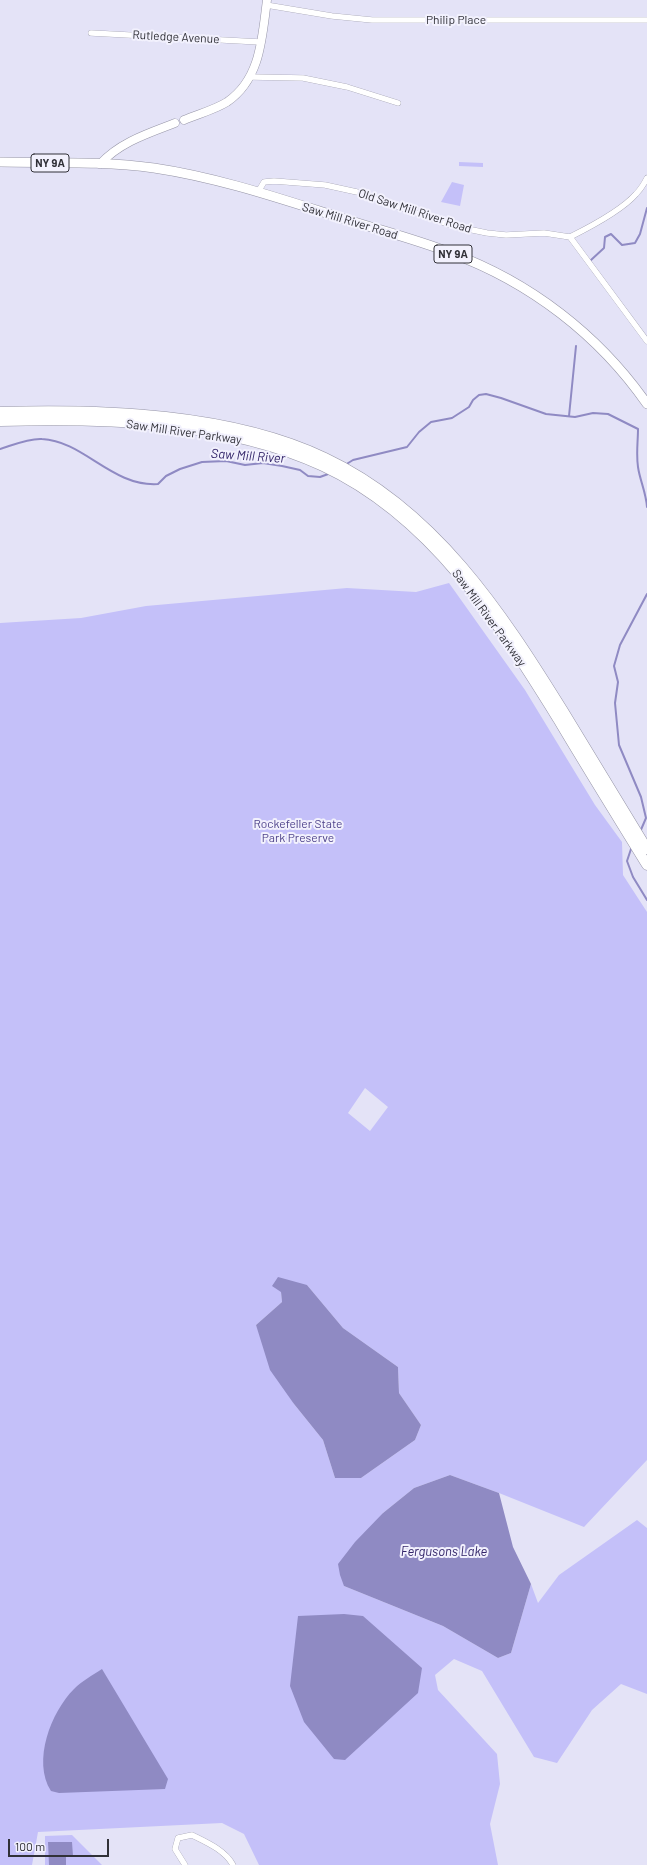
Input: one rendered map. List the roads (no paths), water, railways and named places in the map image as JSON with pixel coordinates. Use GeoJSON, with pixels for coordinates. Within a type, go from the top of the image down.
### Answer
{"type":"FeatureCollection","features":[{"type":"Feature","properties":{"kind":"highway","name":"Saw Mill River Parkway"},"geometry":{"type":"LineString","coordinates":[[0,412],[95,412],[199,422],[265,436],[313,452],[338,469]]}},
{"type":"Feature","properties":{"kind":"highway","name":"Saw Mill River Parkway"},"geometry":{"type":"LineString","coordinates":[[0,420],[95,421],[192,430],[264,445],[338,469],[377,487],[416,518],[451,553],[483,590],[525,651],[636,839],[647,865]]}},
{"type":"Feature","properties":{"kind":"highway","name":"Saw Mill River Parkway"},"geometry":{"type":"LineString","coordinates":[[636,839],[647,849]]}},
{"type":"Feature","properties":{"kind":"main road","name":"Saw Mill River Road"},"geometry":{"type":"LineString","coordinates":[[0,162],[140,166],[178,172],[258,192],[450,252],[511,281],[553,308],[583,332],[615,364],[647,404]]}},
{"type":"Feature","properties":{"kind":"street","name":"Philip Place"},"geometry":{"type":"LineString","coordinates":[[267,2],[332,16],[372,20],[647,20]]}},
{"type":"Feature","properties":{"kind":"street"},"geometry":{"type":"LineString","coordinates":[[184,120],[226,102],[239,91],[251,76],[256,66],[267,2]]}},
{"type":"Feature","properties":{"kind":"street","name":"Rutledge Avenue"},"geometry":{"type":"LineString","coordinates":[[91,33],[260,42]]}},
{"type":"Feature","properties":{"kind":"street"},"geometry":{"type":"LineString","coordinates":[[251,76],[303,78],[347,87],[398,103]]}},
{"type":"Feature","properties":{"kind":"street"},"geometry":{"type":"LineString","coordinates":[[100,164],[106,157],[125,144],[175,123]]}},
{"type":"Feature","properties":{"kind":"street"},"geometry":{"type":"LineString","coordinates":[[647,178],[636,194],[627,202],[588,228],[570,237],[647,341]]}},
{"type":"Feature","properties":{"kind":"street","name":"Old Saw Mill River Road"},"geometry":{"type":"LineString","coordinates":[[258,192],[264,182],[274,180],[325,185],[357,192],[453,226],[480,232],[506,235],[544,233],[570,237]]}},
{"type":"Feature","properties":{"kind":"street"},"geometry":{"type":"LineString","coordinates":[[185,1865],[176,1849],[178,1838],[192,1834],[213,1846],[230,1860],[233,1865]]}},
{"type":"Feature","properties":{"kind":"water"},"geometry":{"type":"Polygon","coordinates":[[[278,1277],[307,1285],[343,1328],[398,1367],[399,1393],[421,1425],[415,1440],[361,1478],[335,1478],[323,1440],[294,1404],[270,1370],[256,1325],[282,1302],[281,1292],[272,1286],[278,1277]]]}},
{"type":"Feature","properties":{"kind":"water","name":"Fergusons Lake"},"geometry":{"type":"Polygon","coordinates":[[[450,1475],[499,1493],[513,1547],[531,1584],[511,1653],[498,1658],[443,1626],[344,1586],[340,1575],[338,1564],[355,1542],[383,1513],[414,1488],[450,1475]]]}},
{"type":"Feature","properties":{"kind":"water"},"geometry":{"type":"Polygon","coordinates":[[[344,1614],[363,1616],[422,1668],[418,1693],[345,1760],[334,1759],[304,1722],[290,1686],[298,1616],[344,1614]]]}},
{"type":"Feature","properties":{"kind":"water"},"geometry":{"type":"Polygon","coordinates":[[[102,1669],[168,1779],[165,1789],[59,1793],[51,1791],[43,1766],[47,1737],[52,1723],[58,1710],[74,1689],[102,1669]]]}},
{"type":"Feature","properties":{"kind":"water"},"geometry":{"type":"Polygon","coordinates":[[[48,1842],[72,1842],[73,1856],[66,1856],[66,1865],[49,1865],[48,1842]]]}},
{"type":"Feature","properties":{"kind":"waterway"},"geometry":{"type":"LineString","coordinates":[[591,260],[604,248],[605,237],[611,234],[622,245],[635,243],[640,234],[647,208]]}},
{"type":"Feature","properties":{"kind":"waterway"},"geometry":{"type":"LineString","coordinates":[[569,416],[576,346]]}},
{"type":"Feature","properties":{"kind":"waterway","name":"Saw Mill River"},"geometry":{"type":"LineString","coordinates":[[345,465],[353,460],[407,447],[419,432],[431,422],[452,418],[469,407],[473,400],[479,395],[486,394],[546,414],[575,417],[593,413],[608,414],[638,429],[637,462],[647,507]]}},
{"type":"Feature","properties":{"kind":"waterway","name":"Saw Mill River"},"geometry":{"type":"LineString","coordinates":[[0,449],[21,442],[37,439],[57,442],[71,447],[126,479],[142,483],[158,484],[166,476],[180,469],[202,462],[226,461],[245,465],[263,463],[300,470],[308,476],[320,477],[331,473]]}},
{"type":"Feature","properties":{"kind":"waterway","name":"Saw Mill River"},"geometry":{"type":"LineString","coordinates":[[640,832],[646,818],[641,797],[619,745],[615,703],[618,682],[614,666],[620,645],[647,594]]}},
{"type":"Feature","properties":{"kind":"waterway","name":"Saw Mill River"},"geometry":{"type":"LineString","coordinates":[[632,846],[627,861],[633,877],[647,900]]}},
{"type":"Feature","properties":{"kind":"park label","name":"Rockefeller State Park Preserve"},"geometry":{"type":"Point","coordinates":[298,831]}}]}
